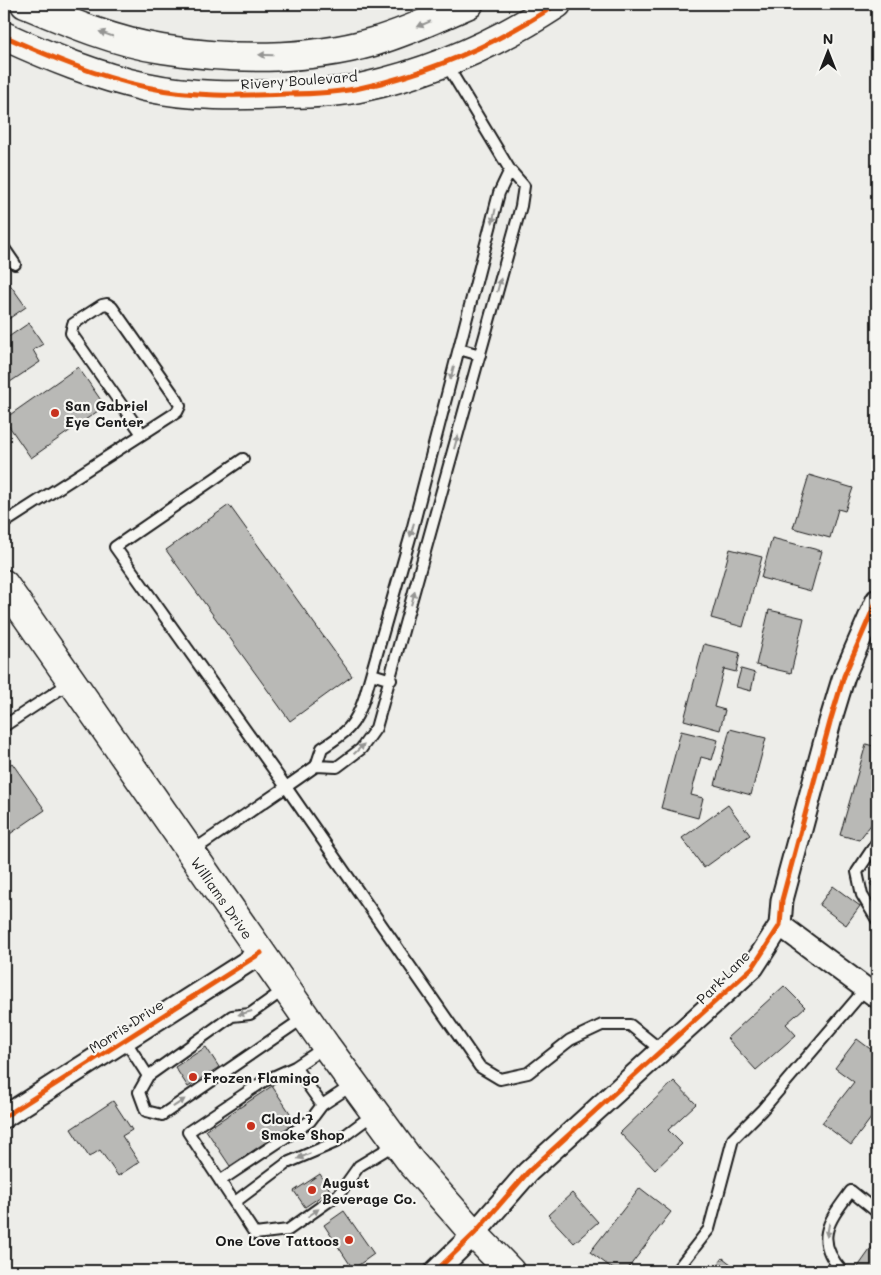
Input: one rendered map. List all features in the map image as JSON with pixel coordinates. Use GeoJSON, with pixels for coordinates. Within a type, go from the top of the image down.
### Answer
{"type":"FeatureCollection","features":[{"type":"Feature","properties":{"kind":"street","name":"Rivery Boulevard"},"geometry":{"type":"LineString","coordinates":[[25,4],[120,39],[160,49],[212,55],[296,56],[372,42],[422,26],[469,4]]}},
{"type":"Feature","properties":{"kind":"street","name":"Rivery Boulevard"},"geometry":{"type":"LineString","coordinates":[[4,36],[62,62],[146,87],[220,96],[314,94],[363,88],[444,62],[525,25],[558,4]]}},
{"type":"Feature","properties":{"kind":"street","name":"Williams Drive"},"geometry":{"type":"LineString","coordinates":[[4,584],[307,1016],[326,1046],[355,1083],[397,1143],[411,1162],[474,1234],[510,1271]]}},
{"type":"Feature","properties":{"kind":"street","name":"Park Lane"},"geometry":{"type":"LineString","coordinates":[[436,1271],[474,1234],[528,1172],[753,967],[780,925],[782,900],[830,722],[844,676],[877,600]]}},
{"type":"Feature","properties":{"kind":"street"},"geometry":{"type":"LineString","coordinates":[[780,925],[872,992]]}},
{"type":"Feature","properties":{"kind":"street","name":"Morris Drive"},"geometry":{"type":"LineString","coordinates":[[4,1117],[261,953]]}},
{"type":"Feature","properties":{"kind":"lane"},"geometry":{"type":"LineString","coordinates":[[316,766],[337,767],[361,749],[376,728],[391,680],[523,192],[524,186],[510,170],[444,62]]}},
{"type":"Feature","properties":{"kind":"lane"},"geometry":{"type":"LineString","coordinates":[[191,852],[316,766],[322,748],[344,734],[357,719],[372,674],[419,505],[499,192],[510,170]]}},
{"type":"Feature","properties":{"kind":"lane"},"geometry":{"type":"LineString","coordinates":[[4,248],[15,264]]}},
{"type":"Feature","properties":{"kind":"lane"},"geometry":{"type":"LineString","coordinates":[[4,523],[177,412],[180,406],[112,307],[107,304],[102,305],[73,324],[71,333],[142,434]]}},
{"type":"Feature","properties":{"kind":"lane"},"geometry":{"type":"LineString","coordinates":[[459,349],[480,355]]}},
{"type":"Feature","properties":{"kind":"lane"},"geometry":{"type":"LineString","coordinates":[[243,459],[115,547],[286,787],[480,1067],[500,1079],[528,1074],[570,1040],[602,1025],[630,1025],[661,1050]]}},
{"type":"Feature","properties":{"kind":"lane"},"geometry":{"type":"LineString","coordinates":[[419,505],[437,509]]}},
{"type":"Feature","properties":{"kind":"lane"},"geometry":{"type":"LineString","coordinates":[[372,674],[391,680]]}},
{"type":"Feature","properties":{"kind":"lane"},"geometry":{"type":"LineString","coordinates":[[4,726],[72,682]]}},
{"type":"Feature","properties":{"kind":"lane"},"geometry":{"type":"LineString","coordinates":[[877,842],[857,872],[862,896],[877,920]]}},
{"type":"Feature","properties":{"kind":"lane"},"geometry":{"type":"LineString","coordinates":[[286,988],[250,1014],[232,1016],[148,1076],[139,1092],[146,1111],[162,1115],[307,1016]]}},
{"type":"Feature","properties":{"kind":"lane"},"geometry":{"type":"LineString","coordinates":[[676,1271],[709,1229],[733,1139],[872,992]]}},
{"type":"Feature","properties":{"kind":"lane"},"geometry":{"type":"LineString","coordinates":[[125,1040],[148,1076]]}},
{"type":"Feature","properties":{"kind":"lane"},"geometry":{"type":"LineString","coordinates":[[326,1046],[295,1067],[264,1081],[188,1132],[255,1234],[288,1230],[339,1194],[358,1166],[397,1143]]}},
{"type":"Feature","properties":{"kind":"lane"},"geometry":{"type":"LineString","coordinates":[[295,1067],[322,1105]]}},
{"type":"Feature","properties":{"kind":"lane"},"geometry":{"type":"LineString","coordinates":[[220,1181],[310,1122],[322,1105],[355,1083]]}},
{"type":"Feature","properties":{"kind":"lane"},"geometry":{"type":"LineString","coordinates":[[235,1202],[287,1163],[336,1142],[376,1113]]}},
{"type":"Feature","properties":{"kind":"lane"},"geometry":{"type":"LineString","coordinates":[[842,1271],[826,1249],[826,1231],[831,1218],[851,1191],[877,1212]]}},
{"type":"Feature","properties":{"kind":"building"},"geometry":{"type":"Polygon","coordinates":[[[4,276],[26,307],[4,322],[4,276]]]}},
{"type":"Feature","properties":{"kind":"building"},"geometry":{"type":"Polygon","coordinates":[[[29,323],[43,344],[33,350],[40,362],[4,386],[4,340],[29,323]]]}},
{"type":"Feature","properties":{"kind":"building","name":"San Gabriel Eye Center"},"geometry":{"type":"Polygon","coordinates":[[[78,367],[105,406],[31,458],[4,419],[78,367]]]}},
{"type":"Feature","properties":{"kind":"building"},"geometry":{"type":"Polygon","coordinates":[[[809,475],[853,488],[845,511],[838,509],[830,538],[793,528],[809,475]]]}},
{"type":"Feature","properties":{"kind":"building"},"geometry":{"type":"Polygon","coordinates":[[[229,505],[352,676],[290,721],[166,550],[229,505]]]}},
{"type":"Feature","properties":{"kind":"building"},"geometry":{"type":"Polygon","coordinates":[[[772,538],[822,551],[811,591],[761,578],[772,538]]]}},
{"type":"Feature","properties":{"kind":"building"},"geometry":{"type":"Polygon","coordinates":[[[730,549],[762,557],[743,627],[711,618],[730,549]]]}},
{"type":"Feature","properties":{"kind":"building"},"geometry":{"type":"Polygon","coordinates":[[[769,610],[804,618],[791,673],[756,665],[769,610]]]}},
{"type":"Feature","properties":{"kind":"building"},"geometry":{"type":"Polygon","coordinates":[[[704,644],[740,653],[736,672],[724,669],[714,707],[725,710],[720,730],[684,720],[704,644]]]}},
{"type":"Feature","properties":{"kind":"building"},"geometry":{"type":"Polygon","coordinates":[[[741,669],[755,673],[751,691],[736,687],[741,669]]]}},
{"type":"Feature","properties":{"kind":"building"},"geometry":{"type":"Polygon","coordinates":[[[730,729],[766,738],[751,795],[715,785],[730,729]]]}},
{"type":"Feature","properties":{"kind":"building"},"geometry":{"type":"Polygon","coordinates":[[[681,731],[718,740],[712,760],[701,757],[691,795],[703,798],[698,818],[661,808],[681,731]]]}},
{"type":"Feature","properties":{"kind":"building"},"geometry":{"type":"Polygon","coordinates":[[[866,744],[877,747],[877,817],[859,840],[840,835],[866,744]]]}},
{"type":"Feature","properties":{"kind":"building"},"geometry":{"type":"Polygon","coordinates":[[[12,763],[45,810],[4,838],[4,769],[12,763]]]}},
{"type":"Feature","properties":{"kind":"building"},"geometry":{"type":"Polygon","coordinates":[[[728,805],[750,835],[704,868],[682,838],[728,805]]]}},
{"type":"Feature","properties":{"kind":"building"},"geometry":{"type":"Polygon","coordinates":[[[877,874],[877,890],[870,884],[877,874]]]}},
{"type":"Feature","properties":{"kind":"building"},"geometry":{"type":"Polygon","coordinates":[[[833,886],[860,906],[846,925],[819,905],[833,886]]]}},
{"type":"Feature","properties":{"kind":"building"},"geometry":{"type":"Polygon","coordinates":[[[784,986],[805,1007],[786,1024],[796,1035],[756,1070],[727,1038],[784,986]]]}},
{"type":"Feature","properties":{"kind":"building"},"geometry":{"type":"Polygon","coordinates":[[[857,1039],[877,1054],[877,1110],[851,1145],[822,1123],[854,1082],[835,1068],[857,1039]]]}},
{"type":"Feature","properties":{"kind":"building","name":"Frozen Flamingo"},"geometry":{"type":"Polygon","coordinates":[[[206,1047],[219,1067],[188,1087],[175,1067],[206,1047]]]}},
{"type":"Feature","properties":{"kind":"building"},"geometry":{"type":"Polygon","coordinates":[[[674,1081],[696,1104],[668,1130],[682,1144],[655,1170],[620,1133],[674,1081]]]}},
{"type":"Feature","properties":{"kind":"building","name":"Cloud 7 Smoke Shop"},"geometry":{"type":"Polygon","coordinates":[[[272,1086],[296,1122],[230,1166],[206,1130],[272,1086]]]}},
{"type":"Feature","properties":{"kind":"building"},"geometry":{"type":"Polygon","coordinates":[[[113,1101],[132,1130],[122,1136],[139,1162],[118,1176],[100,1150],[89,1157],[71,1129],[113,1101]]]}},
{"type":"Feature","properties":{"kind":"building","name":"August Beverage Co."},"geometry":{"type":"Polygon","coordinates":[[[320,1174],[330,1190],[305,1207],[294,1191],[320,1174]]]}},
{"type":"Feature","properties":{"kind":"building"},"geometry":{"type":"Polygon","coordinates":[[[640,1188],[671,1212],[626,1271],[616,1271],[590,1252],[640,1188]]]}},
{"type":"Feature","properties":{"kind":"building"},"geometry":{"type":"Polygon","coordinates":[[[572,1193],[598,1222],[574,1243],[548,1215],[572,1193]]]}},
{"type":"Feature","properties":{"kind":"building","name":"One Love Tattoos"},"geometry":{"type":"Polygon","coordinates":[[[344,1211],[374,1254],[353,1269],[324,1225],[344,1211]]]}},
{"type":"Feature","properties":{"kind":"building"},"geometry":{"type":"Polygon","coordinates":[[[877,1240],[877,1271],[855,1271],[877,1240]]]}},
{"type":"Feature","properties":{"kind":"building"},"geometry":{"type":"Polygon","coordinates":[[[723,1258],[740,1271],[713,1271],[723,1258]]]}},
{"type":"Feature","properties":{"kind":"cycle path"},"geometry":{"type":"LineString","coordinates":[[4,36],[91,72],[146,87],[181,93],[215,95],[315,93],[345,91],[364,87],[440,64],[512,31],[557,4]]}},
{"type":"Feature","properties":{"kind":"cycle path"},"geometry":{"type":"LineString","coordinates":[[436,1271],[474,1234],[528,1172],[753,967],[780,925],[782,900],[830,722],[844,676],[877,600]]}},
{"type":"Feature","properties":{"kind":"cycle path"},"geometry":{"type":"LineString","coordinates":[[4,1117],[261,953]]}},
{"type":"Feature","properties":{"kind":"place","name":"San Gabriel Eye Center"},"geometry":{"type":"Point","coordinates":[55,413]}},
{"type":"Feature","properties":{"kind":"place","name":"Frozen Flamingo"},"geometry":{"type":"Point","coordinates":[193,1077]}},
{"type":"Feature","properties":{"kind":"place","name":"Cloud 7 Smoke Shop"},"geometry":{"type":"Point","coordinates":[251,1126]}},
{"type":"Feature","properties":{"kind":"place","name":"August Beverage Co."},"geometry":{"type":"Point","coordinates":[312,1190]}},
{"type":"Feature","properties":{"kind":"place","name":"One Love Tattoos"},"geometry":{"type":"Point","coordinates":[349,1240]}}]}
